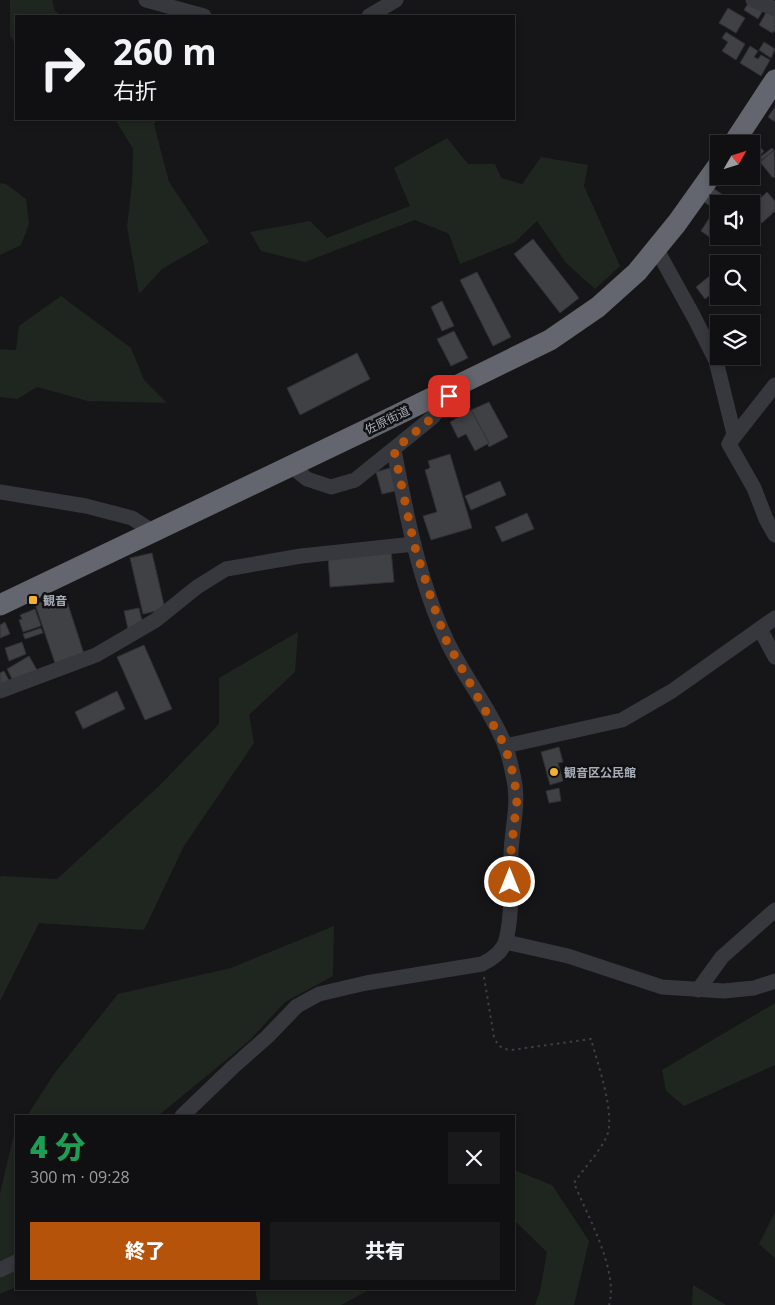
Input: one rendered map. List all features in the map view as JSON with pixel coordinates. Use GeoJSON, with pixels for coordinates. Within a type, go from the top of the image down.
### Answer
{"type":"FeatureCollection","features":[{"type":"Feature","properties":{"kind":"highway"},"geometry":{"type":"LineString","coordinates":[[738,135],[775,80]]}},
{"type":"Feature","properties":{"kind":"highway","name":"佐原街道"},"geometry":{"type":"LineString","coordinates":[[0,605],[550,340],[619,290],[656,250],[710,177]]}},
{"type":"Feature","properties":{"kind":"street"},"geometry":{"type":"LineString","coordinates":[[146,0],[200,15]]}},
{"type":"Feature","properties":{"kind":"street"},"geometry":{"type":"LineString","coordinates":[[371,15],[396,0]]}},
{"type":"Feature","properties":{"kind":"street"},"geometry":{"type":"LineString","coordinates":[[753,0],[775,9]]}},
{"type":"Feature","properties":{"kind":"street"},"geometry":{"type":"LineString","coordinates":[[656,250],[694,317],[716,361],[734,434],[729,444]]}},
{"type":"Feature","properties":{"kind":"street"},"geometry":{"type":"LineString","coordinates":[[291,466],[307,479],[331,487],[355,480],[433,417],[458,385]]}},
{"type":"Feature","properties":{"kind":"street"},"geometry":{"type":"LineString","coordinates":[[729,444],[775,385]]}},
{"type":"Feature","properties":{"kind":"street"},"geometry":{"type":"LineString","coordinates":[[729,444],[754,488],[766,519],[775,535]]}},
{"type":"Feature","properties":{"kind":"street"},"geometry":{"type":"LineString","coordinates":[[183,1115],[298,1006],[320,994],[366,983],[482,964],[495,956],[506,942],[510,912],[511,851],[517,800],[514,777],[505,746],[446,640],[414,544],[394,450]]}},
{"type":"Feature","properties":{"kind":"street"},"geometry":{"type":"LineString","coordinates":[[0,492],[86,506],[123,515],[132,518],[152,531]]}},
{"type":"Feature","properties":{"kind":"street"},"geometry":{"type":"LineString","coordinates":[[0,691],[96,655],[156,620],[197,587],[226,568],[300,556],[414,544]]}},
{"type":"Feature","properties":{"kind":"street"},"geometry":{"type":"LineString","coordinates":[[505,746],[622,720],[672,690],[775,618]]}},
{"type":"Feature","properties":{"kind":"street"},"geometry":{"type":"LineString","coordinates":[[760,629],[775,657]]}},
{"type":"Feature","properties":{"kind":"street"},"geometry":{"type":"LineString","coordinates":[[698,990],[722,957],[775,910]]}},
{"type":"Feature","properties":{"kind":"street"},"geometry":{"type":"LineString","coordinates":[[506,942],[568,956],[662,987],[724,991],[754,988],[775,981]]}},
{"type":"Feature","properties":{"kind":"street"},"geometry":{"type":"LineString","coordinates":[[0,1270],[15,1262]]}},
{"type":"Feature","properties":{"kind":"path"},"geometry":{"type":"LineString","coordinates":[[482,964],[494,1036],[497,1044],[503,1049],[512,1050],[591,1039],[609,1107],[610,1120],[607,1136],[574,1183],[604,1254],[611,1280],[611,1299],[609,1305]]}},
{"type":"Feature","properties":{"kind":"shaded area"},"geometry":{"type":"Polygon","coordinates":[[[10,0],[52,0],[55,11],[61,15],[15,15],[15,44],[10,35],[10,0]]]}},
{"type":"Feature","properties":{"kind":"shaded area"},"geometry":{"type":"Polygon","coordinates":[[[116,120],[157,120],[154,124],[169,182],[209,242],[162,269],[139,294],[127,227],[132,184],[133,149],[116,120]]]}},
{"type":"Feature","properties":{"kind":"shaded area"},"geometry":{"type":"Polygon","coordinates":[[[447,138],[468,164],[495,164],[501,178],[522,184],[541,157],[588,165],[584,186],[620,266],[595,289],[566,263],[537,221],[515,242],[460,264],[449,234],[415,220],[305,262],[261,251],[250,232],[310,221],[327,238],[410,206],[394,168],[447,138]]]}},
{"type":"Feature","properties":{"kind":"shaded area"},"geometry":{"type":"Polygon","coordinates":[[[0,183],[6,184],[26,199],[29,224],[21,245],[0,255],[0,183]]]}},
{"type":"Feature","properties":{"kind":"shaded area"},"geometry":{"type":"Polygon","coordinates":[[[61,296],[131,348],[144,380],[167,403],[88,401],[37,387],[17,399],[0,397],[0,349],[16,350],[19,326],[61,296]]]}},
{"type":"Feature","properties":{"kind":"shaded area"},"geometry":{"type":"Polygon","coordinates":[[[298,632],[295,672],[249,715],[254,743],[184,846],[144,930],[39,923],[0,1001],[0,877],[57,879],[159,786],[219,724],[219,678],[298,632]]]}},
{"type":"Feature","properties":{"kind":"shaded area"},"geometry":{"type":"Polygon","coordinates":[[[334,926],[333,976],[285,1002],[249,1041],[159,1115],[28,1115],[54,1074],[118,994],[231,968],[334,926]]]}},
{"type":"Feature","properties":{"kind":"shaded area"},"geometry":{"type":"Polygon","coordinates":[[[775,1003],[775,1065],[684,1106],[666,1091],[662,1070],[775,1003]]]}},
{"type":"Feature","properties":{"kind":"shaded area"},"geometry":{"type":"Polygon","coordinates":[[[15,1135],[15,1287],[0,1294],[0,1194],[15,1135]]]}},
{"type":"Feature","properties":{"kind":"shaded area"},"geometry":{"type":"Polygon","coordinates":[[[515,1170],[552,1185],[589,1241],[574,1305],[535,1305],[540,1291],[547,1252],[515,1221],[515,1170]]]}},
{"type":"Feature","properties":{"kind":"shaded area"},"geometry":{"type":"Polygon","coordinates":[[[775,1212],[775,1258],[759,1244],[775,1212]]]}},
{"type":"Feature","properties":{"kind":"shaded area"},"geometry":{"type":"Polygon","coordinates":[[[693,1285],[726,1305],[692,1305],[693,1285]]]}},
{"type":"Feature","properties":{"kind":"shaded area"},"geometry":{"type":"Polygon","coordinates":[[[255,1290],[369,1290],[341,1305],[258,1305],[255,1290]]]}},
{"type":"Feature","properties":{"kind":"building"},"geometry":{"type":"Polygon","coordinates":[[[749,2],[763,10],[758,19],[744,10],[749,2]]]}},
{"type":"Feature","properties":{"kind":"building"},"geometry":{"type":"Polygon","coordinates":[[[728,8],[745,18],[736,33],[719,23],[728,8]]]}},
{"type":"Feature","properties":{"kind":"building"},"geometry":{"type":"Polygon","coordinates":[[[767,11],[775,15],[775,33],[759,25],[767,11]]]}},
{"type":"Feature","properties":{"kind":"building"},"geometry":{"type":"Polygon","coordinates":[[[726,32],[745,44],[736,60],[722,51],[728,42],[722,38],[726,32]]]}},
{"type":"Feature","properties":{"kind":"building"},"geometry":{"type":"Polygon","coordinates":[[[764,42],[775,49],[771,58],[759,50],[764,42]]]}},
{"type":"Feature","properties":{"kind":"building"},"geometry":{"type":"Polygon","coordinates":[[[750,46],[758,51],[754,57],[758,59],[761,55],[770,60],[761,76],[740,63],[750,46]]]}},
{"type":"Feature","properties":{"kind":"building"},"geometry":{"type":"Polygon","coordinates":[[[775,107],[775,122],[768,117],[775,107]]]}},
{"type":"Feature","properties":{"kind":"building"},"geometry":{"type":"Polygon","coordinates":[[[760,147],[764,151],[760,156],[760,147]]]}},
{"type":"Feature","properties":{"kind":"building"},"geometry":{"type":"Polygon","coordinates":[[[772,148],[774,150],[762,160],[760,157],[772,148]]]}},
{"type":"Feature","properties":{"kind":"building"},"geometry":{"type":"Polygon","coordinates":[[[774,150],[775,176],[773,178],[760,162],[774,150]]]}},
{"type":"Feature","properties":{"kind":"building"},"geometry":{"type":"Polygon","coordinates":[[[713,188],[723,195],[710,195],[710,206],[704,202],[713,188]]]}},
{"type":"Feature","properties":{"kind":"building"},"geometry":{"type":"Polygon","coordinates":[[[767,192],[775,201],[775,211],[762,223],[760,221],[760,199],[767,192]]]}},
{"type":"Feature","properties":{"kind":"building"},"geometry":{"type":"Polygon","coordinates":[[[710,217],[710,237],[701,231],[710,217]]]}},
{"type":"Feature","properties":{"kind":"building"},"geometry":{"type":"Polygon","coordinates":[[[533,239],[579,298],[560,313],[514,254],[533,239]]]}},
{"type":"Feature","properties":{"kind":"building"},"geometry":{"type":"Polygon","coordinates":[[[477,272],[511,337],[493,346],[460,280],[477,272]]]}},
{"type":"Feature","properties":{"kind":"building"},"geometry":{"type":"Polygon","coordinates":[[[710,276],[710,295],[705,299],[696,287],[710,276]]]}},
{"type":"Feature","properties":{"kind":"building"},"geometry":{"type":"Polygon","coordinates":[[[442,301],[454,326],[442,331],[431,307],[442,301]]]}},
{"type":"Feature","properties":{"kind":"building"},"geometry":{"type":"Polygon","coordinates":[[[454,331],[468,358],[451,366],[437,339],[454,331]]]}},
{"type":"Feature","properties":{"kind":"building"},"geometry":{"type":"Polygon","coordinates":[[[357,353],[370,379],[300,415],[287,388],[357,353]]]}},
{"type":"Feature","properties":{"kind":"building"},"geometry":{"type":"Polygon","coordinates":[[[489,402],[508,437],[489,447],[471,410],[489,402]]]}},
{"type":"Feature","properties":{"kind":"building"},"geometry":{"type":"Polygon","coordinates":[[[471,410],[489,443],[475,451],[466,434],[458,438],[450,422],[471,410]]]}},
{"type":"Feature","properties":{"kind":"building"},"geometry":{"type":"Polygon","coordinates":[[[450,454],[472,528],[431,540],[423,516],[437,512],[425,470],[430,468],[428,461],[450,454]]]}},
{"type":"Feature","properties":{"kind":"building"},"geometry":{"type":"Polygon","coordinates":[[[393,467],[400,490],[382,494],[376,472],[393,467]]]}},
{"type":"Feature","properties":{"kind":"building"},"geometry":{"type":"Polygon","coordinates":[[[500,481],[506,495],[471,510],[465,496],[500,481]]]}},
{"type":"Feature","properties":{"kind":"building"},"geometry":{"type":"Polygon","coordinates":[[[527,513],[534,529],[502,542],[495,527],[527,513]]]}},
{"type":"Feature","properties":{"kind":"building"},"geometry":{"type":"Polygon","coordinates":[[[391,549],[394,582],[330,587],[328,555],[391,549]]]}},
{"type":"Feature","properties":{"kind":"building"},"geometry":{"type":"Polygon","coordinates":[[[152,553],[165,609],[143,614],[130,558],[152,553]]]}},
{"type":"Feature","properties":{"kind":"building"},"geometry":{"type":"Polygon","coordinates":[[[65,595],[85,657],[56,666],[35,604],[65,595]]]}},
{"type":"Feature","properties":{"kind":"building"},"geometry":{"type":"Polygon","coordinates":[[[139,608],[143,625],[128,629],[124,611],[139,608]]]}},
{"type":"Feature","properties":{"kind":"building"},"geometry":{"type":"Polygon","coordinates":[[[35,609],[41,626],[23,632],[19,620],[22,619],[20,615],[35,609]]]}},
{"type":"Feature","properties":{"kind":"building"},"geometry":{"type":"Polygon","coordinates":[[[5,622],[10,634],[0,638],[0,625],[5,622]]]}},
{"type":"Feature","properties":{"kind":"building"},"geometry":{"type":"Polygon","coordinates":[[[41,628],[43,633],[25,639],[23,634],[41,628]]]}},
{"type":"Feature","properties":{"kind":"building"},"geometry":{"type":"Polygon","coordinates":[[[22,642],[26,654],[9,661],[5,648],[22,642]]]}},
{"type":"Feature","properties":{"kind":"building"},"geometry":{"type":"Polygon","coordinates":[[[144,645],[172,709],[145,720],[117,657],[144,645]]]}},
{"type":"Feature","properties":{"kind":"building"},"geometry":{"type":"Polygon","coordinates":[[[29,656],[37,670],[14,683],[7,669],[29,656]]]}},
{"type":"Feature","properties":{"kind":"building"},"geometry":{"type":"Polygon","coordinates":[[[4,671],[11,684],[0,689],[0,673],[4,671]]]}},
{"type":"Feature","properties":{"kind":"building"},"geometry":{"type":"Polygon","coordinates":[[[117,691],[125,709],[83,729],[75,712],[117,691]]]}},
{"type":"Feature","properties":{"kind":"building","name":"観音区公民館"},"geometry":{"type":"Polygon","coordinates":[[[559,747],[563,762],[558,763],[563,781],[550,785],[541,752],[559,747]]]}},
{"type":"Feature","properties":{"kind":"building"},"geometry":{"type":"Polygon","coordinates":[[[559,788],[561,801],[549,803],[546,791],[559,788]]]}},
{"type":"Feature","properties":{"kind":"place","name":"観音"},"geometry":{"type":"Point","coordinates":[33,600]}},
{"type":"Feature","properties":{"kind":"place","name":"観音区公民館"},"geometry":{"type":"Point","coordinates":[554,772]}},
{"type":"Feature","properties":{"kind":"route"},"geometry":{"type":"LineString","coordinates":[[449,396],[433,417],[394,450],[414,544],[446,640],[505,746],[514,777],[517,800],[511,851],[510,882]]}}]}
